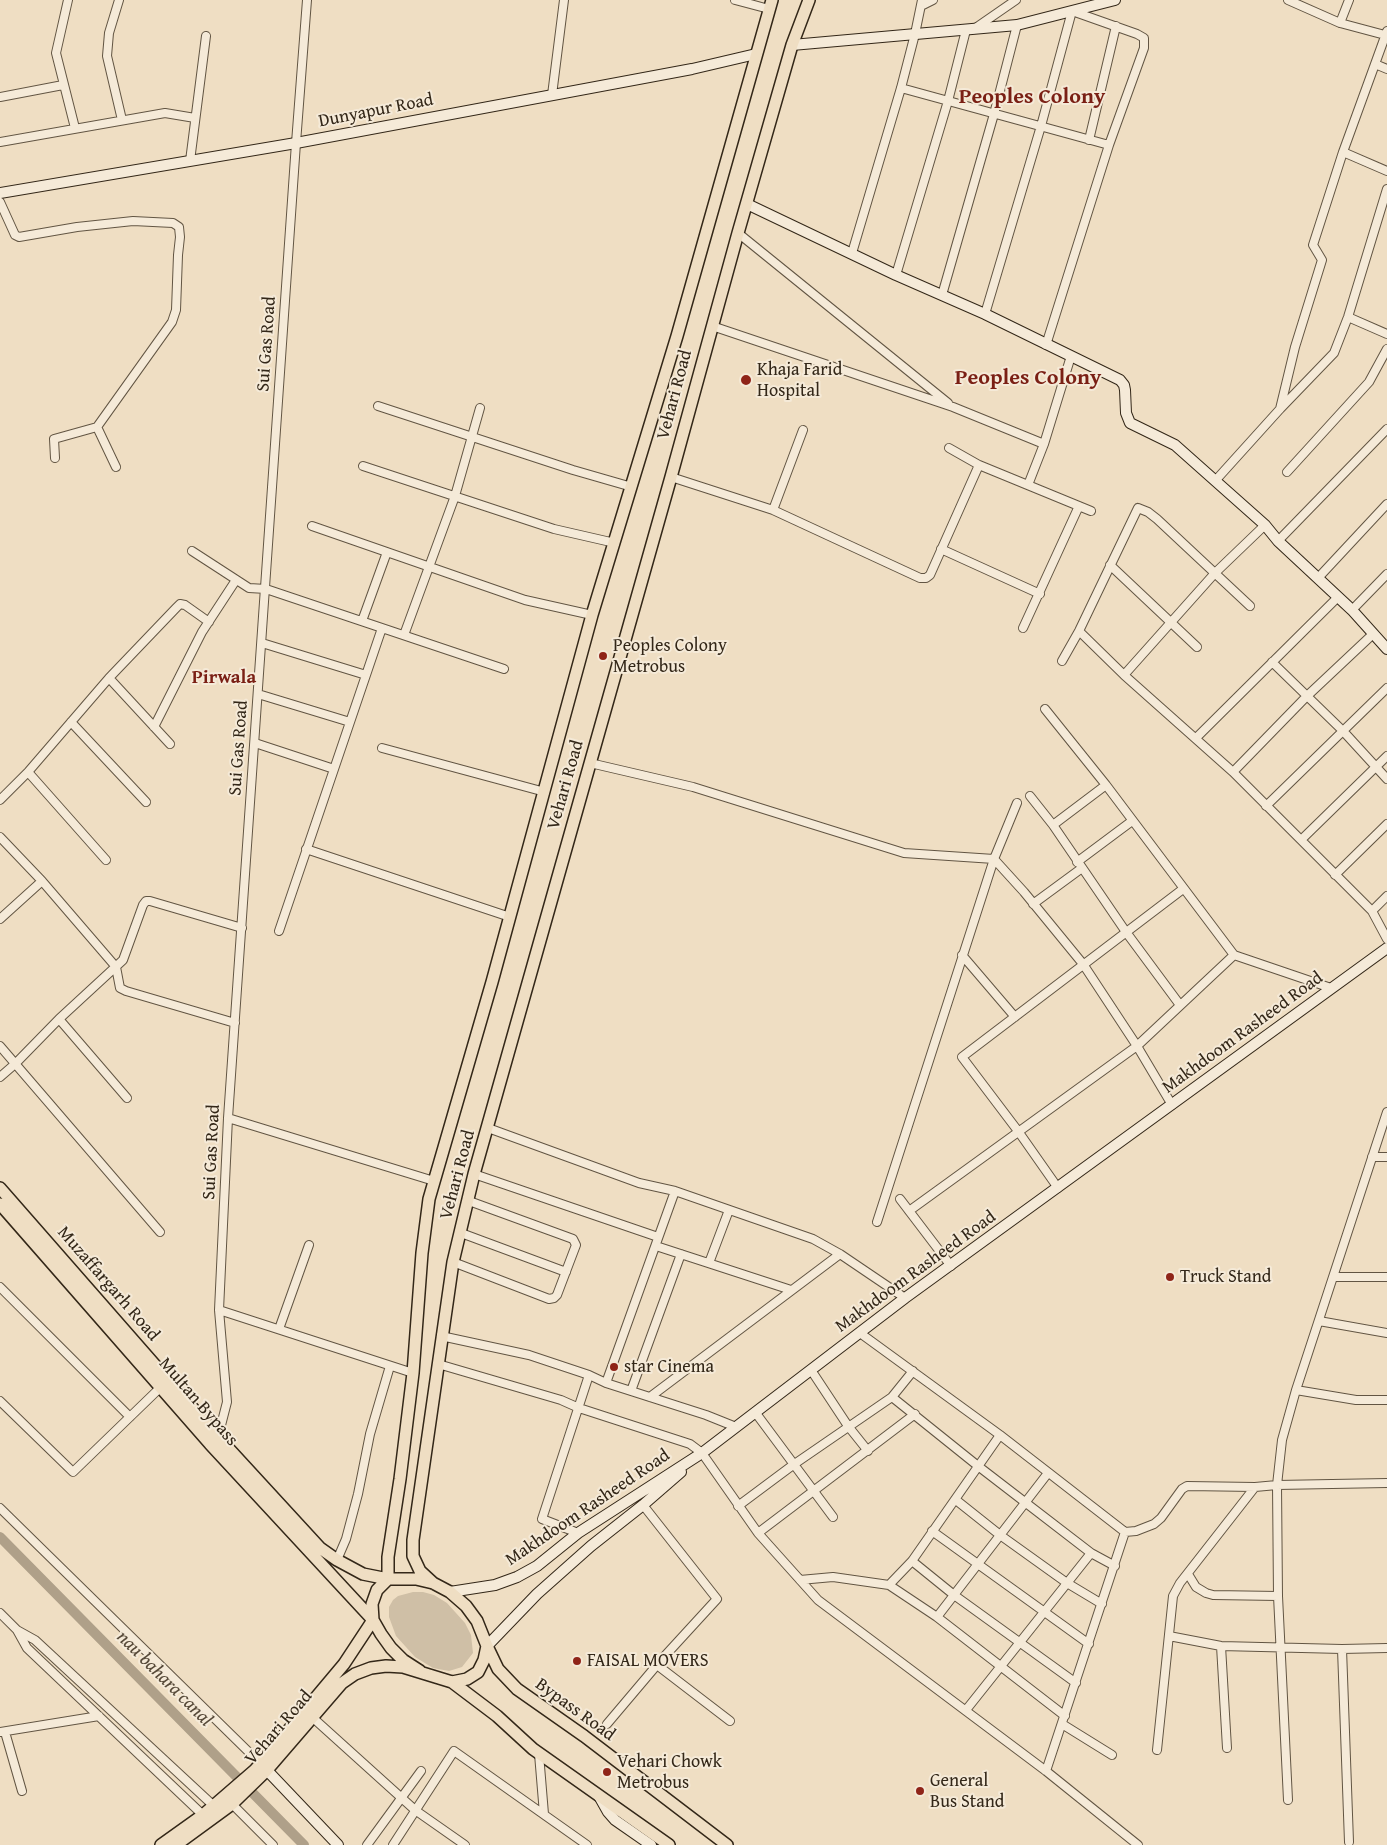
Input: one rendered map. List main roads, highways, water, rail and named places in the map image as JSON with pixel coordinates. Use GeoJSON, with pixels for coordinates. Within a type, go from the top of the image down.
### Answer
{"type":"FeatureCollection","features":[{"type":"Feature","properties":{"kind":"main road","name":"Vehari Road"},"geometry":{"type":"LineString","coordinates":[[434,1583],[420,1571],[413,1556],[413,1540],[453,1262],[474,1174],[738,233],[792,45],[809,0]]}},
{"type":"Feature","properties":{"kind":"main road","name":"Vehari Road"},"geometry":{"type":"LineString","coordinates":[[388,1579],[388,1557],[413,1373],[422,1253],[429,1199],[545,792],[592,615],[632,487],[771,5]]}},
{"type":"Feature","properties":{"kind":"main road","name":"Muzaffargarh Road"},"geometry":{"type":"LineString","coordinates":[[0,1188],[165,1383],[218,1437],[320,1548],[363,1574],[388,1579]]}},
{"type":"Feature","properties":{"kind":"main road","name":"Multan Bypass"},"geometry":{"type":"LineString","coordinates":[[0,1204],[165,1383],[210,1444],[373,1620]]}},
{"type":"Feature","properties":{"kind":"main road"},"geometry":{"type":"LineString","coordinates":[[452,1682],[467,1679],[478,1672],[484,1660],[487,1646],[477,1621],[466,1606],[450,1592],[434,1583],[409,1579],[388,1579],[378,1590],[372,1604],[373,1620],[380,1634],[403,1660],[420,1671],[452,1682],[497,1716],[539,1754],[670,1845]]}},
{"type":"Feature","properties":{"kind":"main road","name":"Vehari Road"},"geometry":{"type":"LineString","coordinates":[[261,1770],[344,1664],[373,1620]]}},
{"type":"Feature","properties":{"kind":"main road","name":"Bypass Road"},"geometry":{"type":"LineString","coordinates":[[487,1646],[498,1670],[517,1689],[584,1736],[727,1845]]}},
{"type":"Feature","properties":{"kind":"main road","name":"Vehari Road"},"geometry":{"type":"LineString","coordinates":[[176,1845],[206,1818],[231,1800],[312,1717],[342,1683],[355,1674],[371,1668],[386,1666],[403,1667],[420,1671]]}},
{"type":"Feature","properties":{"kind":"main road","name":"Vehari Road"},"geometry":{"type":"LineString","coordinates":[[161,1845],[206,1818]]}},
{"type":"Feature","properties":{"kind":"waterway","name":"nau bahara canal"},"geometry":{"type":"LineString","coordinates":[[0,1537],[304,1845]]}},
{"type":"Feature","properties":{"kind":"place","name":"Khaja Farid Hospital"},"geometry":{"type":"Point","coordinates":[746,380]}},
{"type":"Feature","properties":{"kind":"place","name":"Peoples Colony Metrobus"},"geometry":{"type":"Point","coordinates":[603,656]}},
{"type":"Feature","properties":{"kind":"place","name":"Truck Stand"},"geometry":{"type":"Point","coordinates":[1170,1277]}},
{"type":"Feature","properties":{"kind":"place","name":"star Cinema"},"geometry":{"type":"Point","coordinates":[614,1367]}},
{"type":"Feature","properties":{"kind":"place","name":"FAISAL MOVERS"},"geometry":{"type":"Point","coordinates":[577,1661]}},
{"type":"Feature","properties":{"kind":"place","name":"Vehari Chowk Metrobus"},"geometry":{"type":"Point","coordinates":[607,1772]}},
{"type":"Feature","properties":{"kind":"place","name":"General Bus Stand"},"geometry":{"type":"Point","coordinates":[920,1791]}},
{"type":"Feature","properties":{"kind":"district","name":"Peoples Colony"},"geometry":{"type":"Point","coordinates":[1032,97]}},
{"type":"Feature","properties":{"kind":"district","name":"Peoples Colony"},"geometry":{"type":"Point","coordinates":[1028,378]}},
{"type":"Feature","properties":{"kind":"district","name":"Pirwala"},"geometry":{"type":"Point","coordinates":[224,678]}}]}
